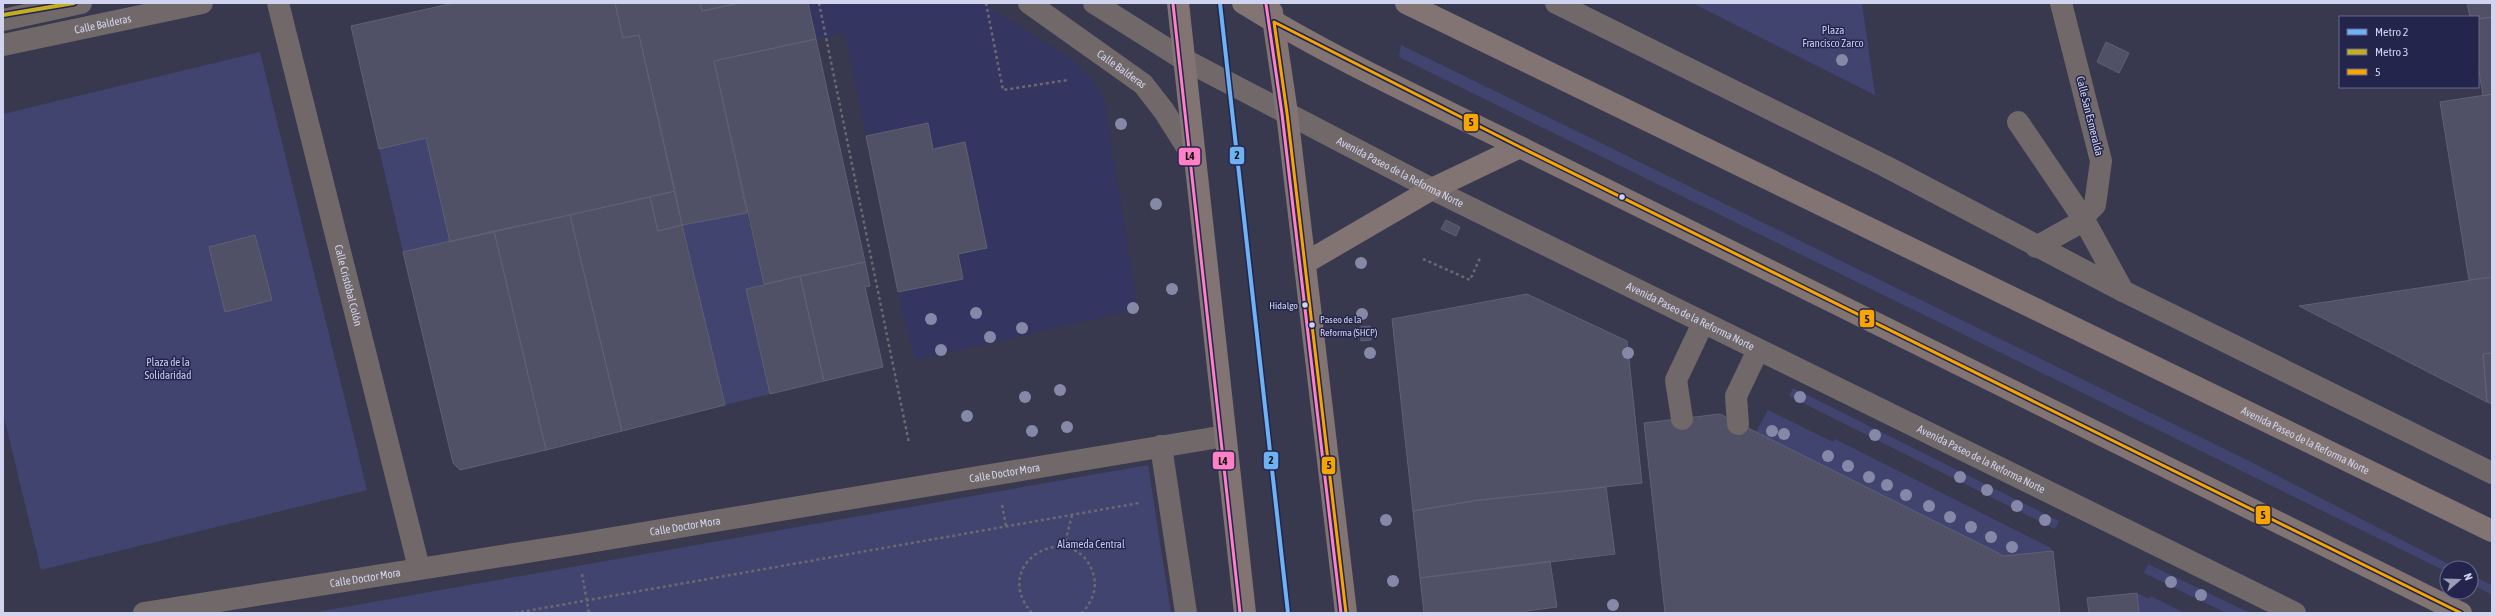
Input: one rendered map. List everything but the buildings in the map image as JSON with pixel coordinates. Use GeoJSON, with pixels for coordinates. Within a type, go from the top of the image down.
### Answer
{"type":"FeatureCollection","features":[{"type":"Feature","properties":{"kind":"main road"},"geometry":{"type":"LineString","coordinates":[[1178,3],[1182,59],[1245,613]]}},
{"type":"Feature","properties":{"kind":"main road"},"geometry":{"type":"LineString","coordinates":[[1244,3],[1272,13],[1520,147],[2461,613]]}},
{"type":"Feature","properties":{"kind":"main road","name":"Avenida Paseo de la Reforma Norte"},"geometry":{"type":"LineString","coordinates":[[1406,3],[2492,531]]}},
{"type":"Feature","properties":{"kind":"main road"},"geometry":{"type":"LineString","coordinates":[[1272,13],[1288,113],[1346,613]]}},
{"type":"Feature","properties":{"kind":"main road"},"geometry":{"type":"LineString","coordinates":[[1305,263],[1432,189],[1520,147]]}},
{"type":"Feature","properties":{"kind":"street"},"geometry":{"type":"LineString","coordinates":[[3,20],[81,3]]}},
{"type":"Feature","properties":{"kind":"street","name":"Calle Balderas"},"geometry":{"type":"LineString","coordinates":[[3,45],[202,3]]}},
{"type":"Feature","properties":{"kind":"street","name":"Calle Cristóbal Colón"},"geometry":{"type":"LineString","coordinates":[[278,3],[419,568]]}},
{"type":"Feature","properties":{"kind":"street","name":"Calle Balderas"},"geometry":{"type":"LineString","coordinates":[[1029,3],[1143,84],[1164,111],[1193,157]]}},
{"type":"Feature","properties":{"kind":"street","name":"Avenida Paseo de la Reforma Norte"},"geometry":{"type":"LineString","coordinates":[[1094,3],[1182,59],[1432,189],[2295,613]]}},
{"type":"Feature","properties":{"kind":"street"},"geometry":{"type":"LineString","coordinates":[[1556,3],[1885,166],[2036,247],[2123,291],[2492,473]]}},
{"type":"Feature","properties":{"kind":"street","name":"Calle San Esmeralda"},"geometry":{"type":"LineString","coordinates":[[2036,247],[2074,226],[2095,205],[2101,161],[2061,3]]}},
{"type":"Feature","properties":{"kind":"street"},"geometry":{"type":"LineString","coordinates":[[2018,122],[2083,218],[2123,291]]}},
{"type":"Feature","properties":{"kind":"street"},"geometry":{"type":"LineString","coordinates":[[1682,419],[1676,380],[1703,323]]}},
{"type":"Feature","properties":{"kind":"street"},"geometry":{"type":"LineString","coordinates":[[1738,424],[1736,396],[1758,350]]}},
{"type":"Feature","properties":{"kind":"street","name":"Calle Doctor Mora"},"geometry":{"type":"LineString","coordinates":[[144,613],[577,544],[1225,436]]}},
{"type":"Feature","properties":{"kind":"street"},"geometry":{"type":"LineString","coordinates":[[1161,446],[1186,613]]}},
{"type":"Feature","properties":{"kind":"path"},"geometry":{"type":"LineString","coordinates":[[819,3],[909,443]]}},
{"type":"Feature","properties":{"kind":"path"},"geometry":{"type":"LineString","coordinates":[[986,3],[1003,90],[1068,80]]}},
{"type":"Feature","properties":{"kind":"path"},"geometry":{"type":"LineString","coordinates":[[1423,259],[1470,280],[1481,256]]}},
{"type":"Feature","properties":{"kind":"path"},"geometry":{"type":"LineString","coordinates":[[515,613],[1142,502]]}},
{"type":"Feature","properties":{"kind":"path"},"geometry":{"type":"LineString","coordinates":[[1002,504],[1006,526]]}},
{"type":"Feature","properties":{"kind":"path"},"geometry":{"type":"LineString","coordinates":[[1064,547],[1072,515]]}},
{"type":"Feature","properties":{"kind":"path"},"geometry":{"type":"LineString","coordinates":[[577,544],[589,613]]}},
{"type":"Feature","properties":{"kind":"path"},"geometry":{"type":"LineString","coordinates":[[1032,613],[1022,598],[1020,588],[1023,569],[1028,560],[1040,551],[1055,546],[1064,547],[1083,557],[1090,565],[1093,575],[1093,596],[1082,613]]}},
{"type":"Feature","properties":{"kind":"shaded area"},"geometry":{"type":"Polygon","coordinates":[[[808,3],[982,3],[1073,60],[1096,85],[1104,98],[1138,309],[915,360],[898,292],[963,279],[958,254],[987,248],[964,142],[933,149],[866,136],[845,33],[817,39],[865,262],[800,276],[824,381],[770,394],[746,289],[764,284],[714,62],[816,39],[808,3]]]}},
{"type":"Feature","properties":{"kind":"green space","name":"Plaza Francisco Zarco"},"geometry":{"type":"Polygon","coordinates":[[[1692,3],[1862,3],[1875,95],[1692,3]]]}},
{"type":"Feature","properties":{"kind":"green space"},"geometry":{"type":"Polygon","coordinates":[[[1401,45],[2251,462],[2441,560],[2439,560],[2439,568],[1399,57],[1401,45]]]}},
{"type":"Feature","properties":{"kind":"green space","name":"Plaza de la Solidaridad"},"geometry":{"type":"Polygon","coordinates":[[[260,52],[367,490],[41,570],[3,413],[3,114],[260,52]]]}},
{"type":"Feature","properties":{"kind":"green space"},"geometry":{"type":"Polygon","coordinates":[[[426,138],[450,242],[403,252],[379,149],[426,138]]]}},
{"type":"Feature","properties":{"kind":"green space"},"geometry":{"type":"Polygon","coordinates":[[[747,213],[764,284],[746,289],[770,394],[725,405],[682,225],[747,213]]]}},
{"type":"Feature","properties":{"kind":"green space"},"geometry":{"type":"Polygon","coordinates":[[[1793,388],[2059,521],[2055,529],[1789,396],[1793,388]]]}},
{"type":"Feature","properties":{"kind":"green space"},"geometry":{"type":"Polygon","coordinates":[[[1768,410],[1833,442],[1835,439],[2049,547],[2053,551],[2004,556],[1756,432],[1768,410]]]}},
{"type":"Feature","properties":{"kind":"green space","name":"Alameda Central"},"geometry":{"type":"Polygon","coordinates":[[[1148,465],[1171,613],[311,613],[1148,465]]]}},
{"type":"Feature","properties":{"kind":"green space"},"geometry":{"type":"Polygon","coordinates":[[[2148,564],[2250,613],[2226,613],[2144,573],[2148,564]]]}},
{"type":"Feature","properties":{"kind":"green space"},"geometry":{"type":"Polygon","coordinates":[[[2479,579],[2492,585],[2492,595],[2479,588],[2479,579]]]}},
{"type":"Feature","properties":{"kind":"green space"},"geometry":{"type":"Polygon","coordinates":[[[2137,593],[2149,599],[2150,596],[2184,613],[2139,613],[2137,593]]]}},
{"type":"Feature","properties":{"kind":"metro line","name":"3"},"geometry":{"type":"LineString","coordinates":[[3,15],[74,3]]}},
{"type":"Feature","properties":{"kind":"metro line","name":"2"},"geometry":{"type":"LineString","coordinates":[[1220,3],[1288,613]]}},
{"type":"Feature","properties":{"kind":"transit line","name":"L4"},"geometry":{"type":"LineString","coordinates":[[1173,4],[1240,613]]}},
{"type":"Feature","properties":{"kind":"transit line","name":"L4"},"geometry":{"type":"LineString","coordinates":[[1266,4],[1282,114],[1341,613]]}},
{"type":"Feature","properties":{"kind":"transit line","name":"5"},"geometry":{"type":"LineString","coordinates":[[1274,22],[1520,147],[2461,613]]}},
{"type":"Feature","properties":{"kind":"transit line","name":"5"},"geometry":{"type":"LineString","coordinates":[[1274,22],[1287,113],[1346,613]]}},
{"type":"Feature","properties":{"kind":"place","name":"Hidalgo"},"geometry":{"type":"Point","coordinates":[1305,305]}},
{"type":"Feature","properties":{"kind":"place","name":"Paseo de la Reforma (SHCP)"},"geometry":{"type":"Point","coordinates":[1312,325]}}]}
